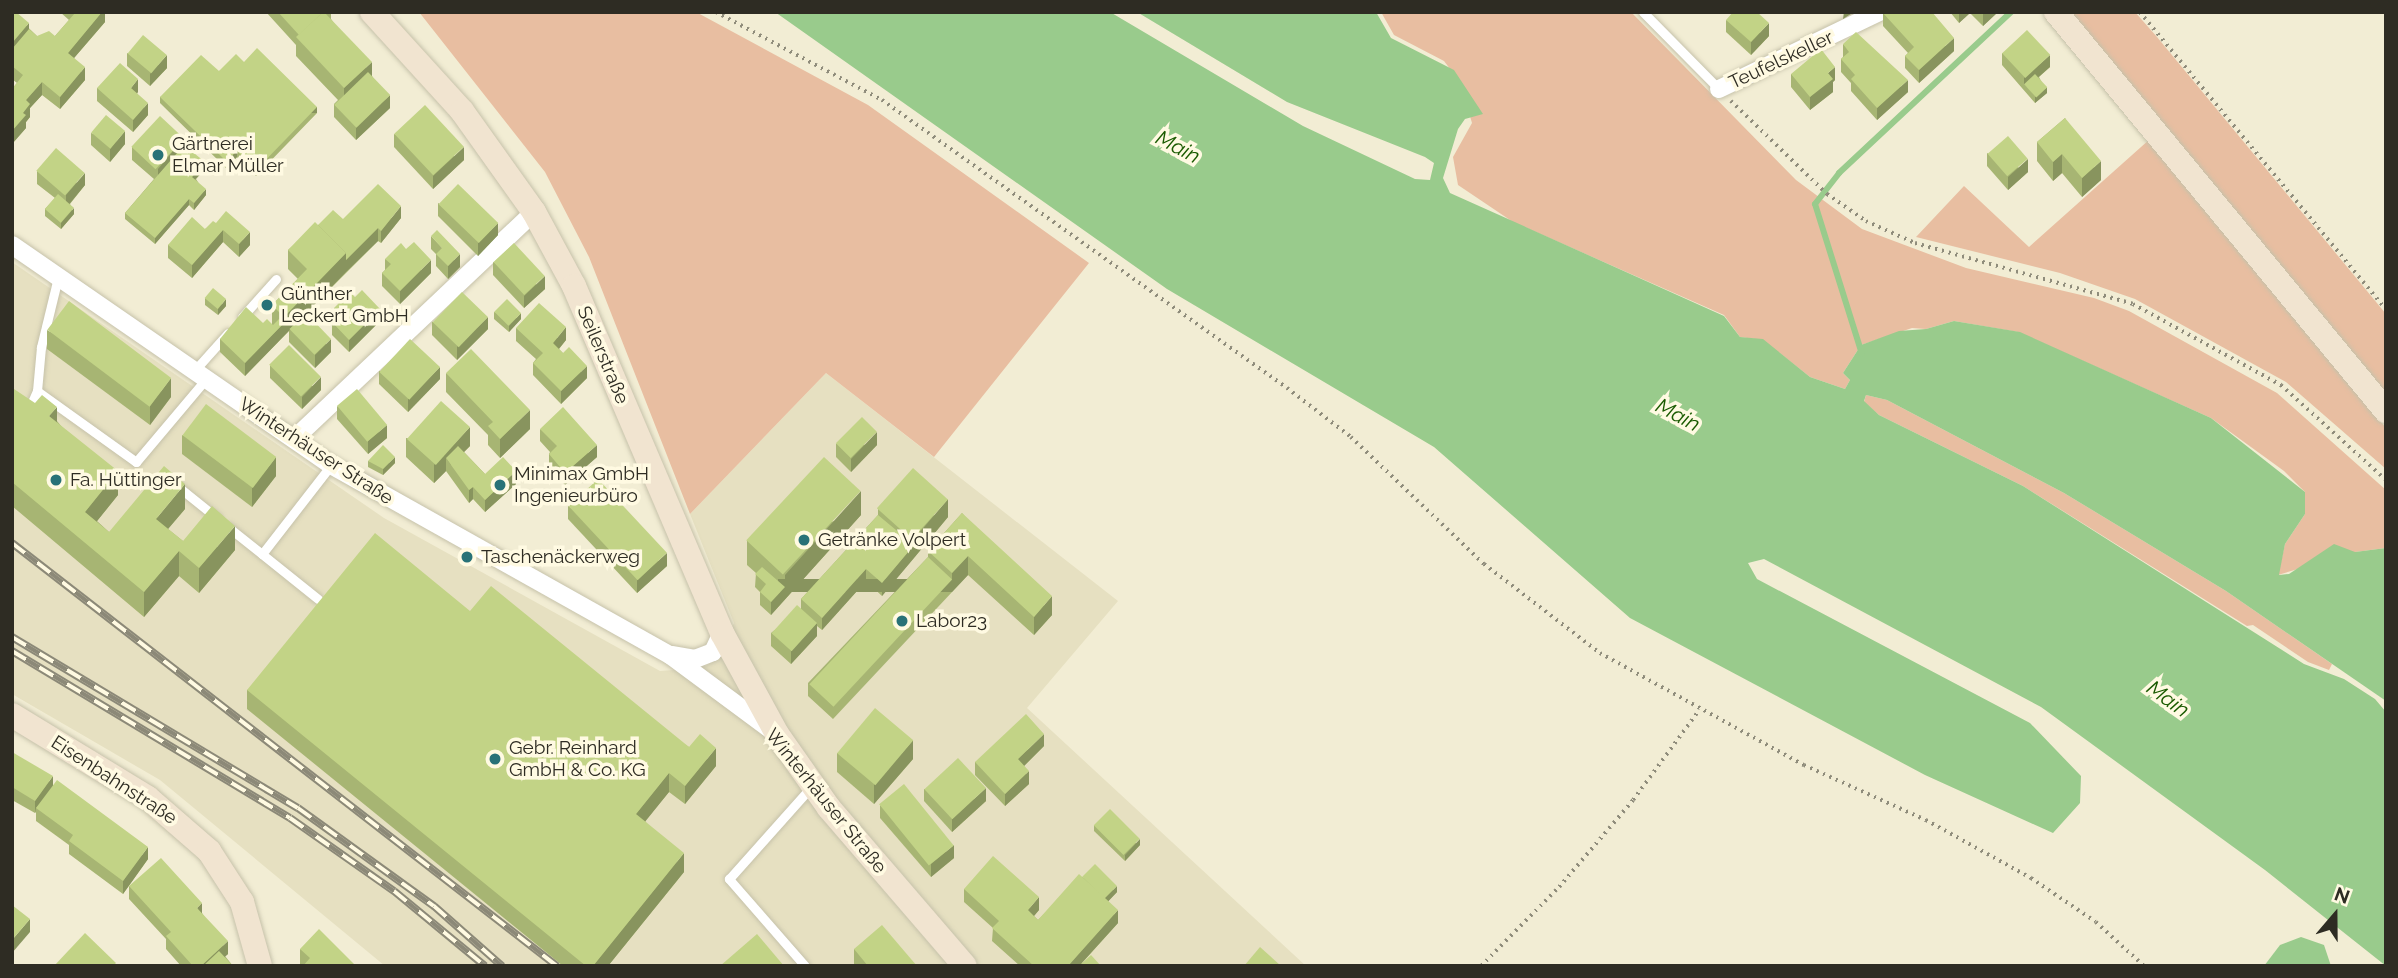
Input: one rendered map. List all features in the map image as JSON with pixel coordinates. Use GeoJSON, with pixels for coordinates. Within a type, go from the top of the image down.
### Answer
{"type":"FeatureCollection","features":[{"type":"Feature","properties":{"kind":"main road","name":"Seilerstraße"},"geometry":{"type":"LineString","coordinates":[[372,12],[463,111],[534,212],[574,286],[722,633],[776,734]]}},
{"type":"Feature","properties":{"kind":"main road"},"geometry":{"type":"LineString","coordinates":[[2056,12],[2386,411]]}},
{"type":"Feature","properties":{"kind":"main road","name":"Eisenbahnstraße"},"geometry":{"type":"LineString","coordinates":[[12,715],[148,798],[209,851],[242,902],[260,966]]}},
{"type":"Feature","properties":{"kind":"main road","name":"Winterhäuser Straße"},"geometry":{"type":"LineString","coordinates":[[776,734],[812,786],[965,966]]}},
{"type":"Feature","properties":{"kind":"street","name":"Teufelskeller"},"geometry":{"type":"LineString","coordinates":[[1720,89],[1879,12]]}},
{"type":"Feature","properties":{"kind":"street"},"geometry":{"type":"LineString","coordinates":[[294,439],[534,212]]}},
{"type":"Feature","properties":{"kind":"street","name":"Winterhäuser Straße"},"geometry":{"type":"LineString","coordinates":[[12,245],[331,465],[670,655],[776,734]]}},
{"type":"Feature","properties":{"kind":"street","name":"Winterhäuser Straße"},"geometry":{"type":"LineString","coordinates":[[670,655],[695,659],[713,652],[722,633]]}},
{"type":"Feature","properties":{"kind":"lane"},"geometry":{"type":"LineString","coordinates":[[1643,12],[1720,89]]}},
{"type":"Feature","properties":{"kind":"lane"},"geometry":{"type":"LineString","coordinates":[[25,420],[37,391],[41,348],[58,277]]}},
{"type":"Feature","properties":{"kind":"lane"},"geometry":{"type":"LineString","coordinates":[[37,391],[136,462],[276,279]]}},
{"type":"Feature","properties":{"kind":"lane"},"geometry":{"type":"LineString","coordinates":[[262,554],[331,465]]}},
{"type":"Feature","properties":{"kind":"lane"},"geometry":{"type":"LineString","coordinates":[[161,474],[318,599]]}},
{"type":"Feature","properties":{"kind":"lane"},"geometry":{"type":"LineString","coordinates":[[805,966],[729,880],[812,786]]}},
{"type":"Feature","properties":{"kind":"path"},"geometry":{"type":"LineString","coordinates":[[716,12],[882,100],[1058,224],[1351,437],[1484,564],[1600,653],[1699,710],[1804,765],[1926,821],[2031,877],[2096,922],[2144,966]]}},
{"type":"Feature","properties":{"kind":"path"},"geometry":{"type":"LineString","coordinates":[[2140,12],[2386,309]]}},
{"type":"Feature","properties":{"kind":"path"},"geometry":{"type":"LineString","coordinates":[[1720,89],[1802,172],[1866,220],[1914,243],[2133,304],[2281,385],[2386,480]]}},
{"type":"Feature","properties":{"kind":"path"},"geometry":{"type":"LineString","coordinates":[[1481,966],[1633,800],[1699,710]]}},
{"type":"Feature","properties":{"kind":"shaded area"},"geometry":{"type":"Polygon","coordinates":[[[419,12],[696,12],[868,105],[1089,263],[934,457],[826,373],[690,514],[589,257],[545,172],[419,12]]]}},
{"type":"Feature","properties":{"kind":"shaded area"},"geometry":{"type":"Polygon","coordinates":[[[1381,12],[1631,12],[1796,180],[1862,229],[1966,268],[2094,298],[2129,311],[2277,393],[2386,490],[2386,548],[2355,552],[2278,575],[2285,544],[2305,514],[2305,492],[2284,471],[2211,418],[2018,332],[1954,321],[1926,329],[1912,328],[1861,345],[1843,373],[1850,380],[1845,389],[1810,377],[1763,340],[1740,337],[1724,315],[1513,222],[1458,185],[1453,157],[1472,123],[1460,82],[1444,61],[1394,35],[1381,12]]]}},
{"type":"Feature","properties":{"kind":"shaded area"},"geometry":{"type":"Polygon","coordinates":[[[2065,12],[2135,12],[2157,37],[2386,314],[2386,400],[2065,12]]]}},
{"type":"Feature","properties":{"kind":"shaded area"},"geometry":{"type":"Polygon","coordinates":[[[2150,139],[2386,428],[2386,469],[2286,382],[2135,299],[2060,273],[1916,237],[1964,186],[2029,247],[2150,139]]]}},
{"type":"Feature","properties":{"kind":"shaded area"},"geometry":{"type":"Polygon","coordinates":[[[12,262],[384,518],[660,671],[702,668],[718,659],[734,623],[690,514],[826,373],[1118,601],[1027,708],[1306,966],[385,966],[160,780],[12,694],[12,262]]]}},
{"type":"Feature","properties":{"kind":"shaded area"},"geometry":{"type":"Polygon","coordinates":[[[1866,395],[1887,400],[2064,493],[2226,591],[2332,664],[2329,670],[2308,662],[2253,625],[2247,626],[2023,486],[1879,415],[1864,402],[1866,395]]]}},
{"type":"Feature","properties":{"kind":"water","name":"Main"},"geometry":{"type":"Polygon","coordinates":[[[775,12],[1110,12],[1303,126],[1415,179],[1430,180],[1434,163],[1425,157],[1287,102],[1137,12],[1376,12],[1391,38],[1454,70],[1483,114],[1465,119],[1458,129],[1443,178],[1450,193],[1724,316],[1740,337],[1763,339],[1810,377],[1845,389],[1850,380],[1843,373],[1861,345],[1899,331],[1926,329],[1954,321],[2020,332],[2211,418],[2305,492],[2305,514],[2285,544],[2279,575],[2289,574],[2334,544],[2355,552],[2386,548],[2386,701],[2226,591],[2064,493],[1887,400],[1866,395],[1864,401],[1879,415],[2023,486],[2304,664],[2344,679],[2375,699],[2386,712],[2386,966],[2265,870],[2041,707],[1764,559],[1748,563],[1757,579],[2030,723],[2081,776],[2080,803],[2053,833],[1925,775],[1630,618],[1434,447],[1167,289],[775,12]]]}},
{"type":"Feature","properties":{"kind":"water"},"geometry":{"type":"Polygon","coordinates":[[[2301,937],[2324,945],[2331,966],[2264,966],[2280,945],[2301,937]]]}},
{"type":"Feature","properties":{"kind":"building"},"geometry":{"type":"Polygon","coordinates":[[[12,12],[16,12],[29,23],[12,43],[12,12]]]}},
{"type":"Feature","properties":{"kind":"building"},"geometry":{"type":"Polygon","coordinates":[[[74,12],[102,12],[68,53],[85,67],[60,97],[42,82],[26,100],[30,104],[23,113],[26,115],[12,131],[12,89],[23,75],[12,66],[12,49],[29,29],[37,36],[49,31],[55,36],[74,12]]]}},
{"type":"Feature","properties":{"kind":"building"},"geometry":{"type":"Polygon","coordinates":[[[278,12],[323,12],[299,35],[278,12]]]}},
{"type":"Feature","properties":{"kind":"building"},"geometry":{"type":"Polygon","coordinates":[[[323,12],[372,62],[344,88],[296,37],[323,12]]]}},
{"type":"Feature","properties":{"kind":"building"},"geometry":{"type":"Polygon","coordinates":[[[1733,12],[1757,12],[1769,23],[1751,42],[1726,20],[1733,12]]]}},
{"type":"Feature","properties":{"kind":"building"},"geometry":{"type":"Polygon","coordinates":[[[1884,12],[1932,12],[1954,38],[1919,70],[1905,56],[1914,47],[1884,12]]]}},
{"type":"Feature","properties":{"kind":"building"},"geometry":{"type":"Polygon","coordinates":[[[2027,30],[2050,55],[2025,78],[2002,53],[2027,30]]]}},
{"type":"Feature","properties":{"kind":"building"},"geometry":{"type":"Polygon","coordinates":[[[1856,32],[1908,80],[1877,108],[1851,79],[1855,75],[1841,59],[1849,52],[1843,44],[1856,32]]]}},
{"type":"Feature","properties":{"kind":"building"},"geometry":{"type":"Polygon","coordinates":[[[143,35],[167,55],[151,73],[128,53],[143,35]]]}},
{"type":"Feature","properties":{"kind":"building"},"geometry":{"type":"Polygon","coordinates":[[[257,48],[317,107],[256,170],[237,151],[226,161],[160,97],[201,55],[219,71],[236,54],[244,62],[257,48]]]}},
{"type":"Feature","properties":{"kind":"building"},"geometry":{"type":"Polygon","coordinates":[[[1821,49],[1835,67],[1828,73],[1833,79],[1810,97],[1791,74],[1821,49]]]}},
{"type":"Feature","properties":{"kind":"building"},"geometry":{"type":"Polygon","coordinates":[[[120,63],[138,79],[131,88],[148,103],[133,120],[97,88],[120,63]]]}},
{"type":"Feature","properties":{"kind":"building"},"geometry":{"type":"Polygon","coordinates":[[[368,72],[390,95],[356,128],[334,105],[368,72]]]}},
{"type":"Feature","properties":{"kind":"building"},"geometry":{"type":"Polygon","coordinates":[[[2035,74],[2047,87],[2036,97],[2024,84],[2035,74]]]}},
{"type":"Feature","properties":{"kind":"building"},"geometry":{"type":"Polygon","coordinates":[[[425,105],[464,147],[433,175],[394,134],[425,105]]]}},
{"type":"Feature","properties":{"kind":"building"},"geometry":{"type":"Polygon","coordinates":[[[106,115],[125,131],[110,149],[91,133],[106,115]]]}},
{"type":"Feature","properties":{"kind":"building"},"geometry":{"type":"Polygon","coordinates":[[[160,116],[184,139],[155,169],[131,147],[160,116]]]}},
{"type":"Feature","properties":{"kind":"building"},"geometry":{"type":"Polygon","coordinates":[[[2065,118],[2101,161],[2082,178],[2062,154],[2053,162],[2037,142],[2065,118]]]}},
{"type":"Feature","properties":{"kind":"building"},"geometry":{"type":"Polygon","coordinates":[[[2008,136],[2028,159],[2007,176],[1988,154],[2008,136]]]}},
{"type":"Feature","properties":{"kind":"building"},"geometry":{"type":"Polygon","coordinates":[[[184,145],[205,162],[192,177],[206,189],[194,203],[189,199],[155,238],[125,213],[184,145]]]}},
{"type":"Feature","properties":{"kind":"building"},"geometry":{"type":"Polygon","coordinates":[[[56,148],[85,173],[65,196],[36,171],[56,148]]]}},
{"type":"Feature","properties":{"kind":"building"},"geometry":{"type":"Polygon","coordinates":[[[378,184],[401,206],[381,231],[378,228],[346,260],[346,253],[318,225],[333,210],[343,219],[378,184]]]}},
{"type":"Feature","properties":{"kind":"building"},"geometry":{"type":"Polygon","coordinates":[[[458,184],[498,223],[479,243],[439,204],[458,184]]]}},
{"type":"Feature","properties":{"kind":"building"},"geometry":{"type":"Polygon","coordinates":[[[58,194],[74,208],[61,223],[45,209],[58,194]]]}},
{"type":"Feature","properties":{"kind":"building"},"geometry":{"type":"Polygon","coordinates":[[[226,211],[250,232],[239,244],[223,230],[192,265],[168,245],[192,217],[205,229],[213,221],[216,223],[226,211]]]}},
{"type":"Feature","properties":{"kind":"building"},"geometry":{"type":"Polygon","coordinates":[[[315,222],[346,253],[284,317],[272,305],[307,269],[288,250],[315,222]]]}},
{"type":"Feature","properties":{"kind":"building"},"geometry":{"type":"Polygon","coordinates":[[[437,230],[460,254],[448,266],[436,254],[442,248],[431,236],[437,230]]]}},
{"type":"Feature","properties":{"kind":"building"},"geometry":{"type":"Polygon","coordinates":[[[414,242],[431,260],[400,291],[382,273],[391,264],[385,259],[401,243],[406,249],[414,242]]]}},
{"type":"Feature","properties":{"kind":"building"},"geometry":{"type":"Polygon","coordinates":[[[514,243],[545,276],[524,295],[494,262],[514,243]]]}},
{"type":"Feature","properties":{"kind":"building"},"geometry":{"type":"Polygon","coordinates":[[[213,288],[226,299],[218,309],[205,298],[213,288]]]}},
{"type":"Feature","properties":{"kind":"building"},"geometry":{"type":"Polygon","coordinates":[[[362,290],[380,309],[349,340],[332,322],[340,314],[334,308],[350,292],[355,297],[362,290]]]}},
{"type":"Feature","properties":{"kind":"building"},"geometry":{"type":"Polygon","coordinates":[[[462,292],[488,317],[459,347],[433,322],[462,292]]]}},
{"type":"Feature","properties":{"kind":"building"},"geometry":{"type":"Polygon","coordinates":[[[507,299],[521,313],[508,326],[494,312],[507,299]]]}},
{"type":"Feature","properties":{"kind":"building"},"geometry":{"type":"Polygon","coordinates":[[[69,301],[171,378],[150,407],[47,330],[69,301]]]}},
{"type":"Feature","properties":{"kind":"building"},"geometry":{"type":"Polygon","coordinates":[[[539,303],[566,327],[553,343],[563,353],[569,347],[587,366],[561,391],[533,363],[543,353],[516,328],[539,303]]]}},
{"type":"Feature","properties":{"kind":"building"},"geometry":{"type":"Polygon","coordinates":[[[246,307],[263,323],[267,319],[273,325],[279,319],[284,323],[245,363],[220,339],[246,307]]]}},
{"type":"Feature","properties":{"kind":"building"},"geometry":{"type":"Polygon","coordinates":[[[306,313],[331,339],[314,355],[289,329],[306,313]]]}},
{"type":"Feature","properties":{"kind":"building"},"geometry":{"type":"Polygon","coordinates":[[[410,339],[440,367],[409,400],[379,372],[410,339]]]}},
{"type":"Feature","properties":{"kind":"building"},"geometry":{"type":"Polygon","coordinates":[[[289,345],[321,377],[301,397],[269,365],[289,345]]]}},
{"type":"Feature","properties":{"kind":"building"},"geometry":{"type":"Polygon","coordinates":[[[471,349],[530,410],[500,439],[488,426],[493,422],[446,373],[471,349]]]}},
{"type":"Feature","properties":{"kind":"building"},"geometry":{"type":"Polygon","coordinates":[[[14,389],[35,403],[42,395],[57,407],[49,416],[118,471],[85,512],[109,532],[164,466],[185,484],[156,519],[183,541],[212,506],[235,526],[199,568],[179,551],[144,592],[12,482],[14,389]]]}},
{"type":"Feature","properties":{"kind":"building"},"geometry":{"type":"Polygon","coordinates":[[[357,389],[387,425],[367,442],[337,406],[357,389]]]}},
{"type":"Feature","properties":{"kind":"building"},"geometry":{"type":"Polygon","coordinates":[[[441,401],[470,427],[436,465],[407,439],[441,401]]]}},
{"type":"Feature","properties":{"kind":"building"},"geometry":{"type":"Polygon","coordinates":[[[206,404],[276,457],[253,488],[183,435],[206,404]]]}},
{"type":"Feature","properties":{"kind":"building"},"geometry":{"type":"Polygon","coordinates":[[[563,407],[597,445],[565,473],[549,454],[557,446],[540,429],[563,407]]]}},
{"type":"Feature","properties":{"kind":"building"},"geometry":{"type":"Polygon","coordinates":[[[862,417],[877,432],[851,458],[836,443],[862,417]]]}},
{"type":"Feature","properties":{"kind":"building"},"geometry":{"type":"Polygon","coordinates":[[[383,445],[395,457],[383,469],[368,461],[383,445]]]}},
{"type":"Feature","properties":{"kind":"building"},"geometry":{"type":"Polygon","coordinates":[[[458,446],[485,474],[503,457],[516,471],[485,500],[473,487],[469,490],[446,458],[458,446]]]}},
{"type":"Feature","properties":{"kind":"building"},"geometry":{"type":"Polygon","coordinates":[[[824,457],[861,491],[783,574],[746,540],[824,457]]]}},
{"type":"Feature","properties":{"kind":"building"},"geometry":{"type":"Polygon","coordinates":[[[913,468],[948,499],[912,540],[877,508],[913,468]]]}},
{"type":"Feature","properties":{"kind":"building"},"geometry":{"type":"Polygon","coordinates":[[[598,479],[667,553],[638,580],[569,506],[598,479]]]}},
{"type":"Feature","properties":{"kind":"building"},"geometry":{"type":"Polygon","coordinates":[[[962,513],[1052,596],[1034,617],[968,556],[952,573],[928,551],[962,513]]]}},
{"type":"Feature","properties":{"kind":"building"},"geometry":{"type":"Polygon","coordinates":[[[878,515],[914,545],[882,583],[866,569],[822,618],[801,599],[878,515]]]}},
{"type":"Feature","properties":{"kind":"building","name":"Gebr. Reinhard GmbH & Co. KG"},"geometry":{"type":"Polygon","coordinates":[[[375,533],[470,611],[491,586],[689,747],[700,734],[716,748],[685,786],[669,773],[636,814],[684,853],[593,966],[586,966],[247,690],[375,533]]]}},
{"type":"Feature","properties":{"kind":"building"},"geometry":{"type":"Polygon","coordinates":[[[928,557],[952,580],[833,707],[809,684],[928,557]]]}},
{"type":"Feature","properties":{"kind":"building"},"geometry":{"type":"Polygon","coordinates":[[[762,567],[785,587],[771,602],[760,592],[766,584],[755,574],[762,567]]]}},
{"type":"Feature","properties":{"kind":"building"},"geometry":{"type":"Polygon","coordinates":[[[797,605],[817,623],[792,651],[772,633],[797,605]]]}},
{"type":"Feature","properties":{"kind":"building"},"geometry":{"type":"Polygon","coordinates":[[[875,708],[913,740],[875,785],[837,753],[875,708]]]}},
{"type":"Feature","properties":{"kind":"building"},"geometry":{"type":"Polygon","coordinates":[[[1026,714],[1044,734],[1018,759],[1029,771],[1005,794],[975,762],[1026,714]]]}},
{"type":"Feature","properties":{"kind":"building"},"geometry":{"type":"Polygon","coordinates":[[[12,752],[53,776],[35,801],[12,787],[12,752]]]}},
{"type":"Feature","properties":{"kind":"building"},"geometry":{"type":"Polygon","coordinates":[[[958,758],[986,788],[952,819],[924,789],[958,758]]]}},
{"type":"Feature","properties":{"kind":"building"},"geometry":{"type":"Polygon","coordinates":[[[57,780],[148,847],[123,881],[69,841],[73,835],[36,808],[57,780]]]}},
{"type":"Feature","properties":{"kind":"building"},"geometry":{"type":"Polygon","coordinates":[[[904,784],[954,845],[929,866],[879,804],[904,784]]]}},
{"type":"Feature","properties":{"kind":"building"},"geometry":{"type":"Polygon","coordinates":[[[1110,809],[1140,839],[1123,855],[1094,825],[1110,809]]]}},
{"type":"Feature","properties":{"kind":"building"},"geometry":{"type":"Polygon","coordinates":[[[993,856],[1039,897],[1028,910],[1038,920],[1079,874],[1118,910],[1068,966],[1034,966],[992,928],[999,921],[964,889],[993,856]]]}},
{"type":"Feature","properties":{"kind":"building"},"geometry":{"type":"Polygon","coordinates":[[[161,858],[202,903],[197,908],[228,941],[201,966],[193,966],[166,936],[171,932],[129,886],[161,858]]]}},
{"type":"Feature","properties":{"kind":"building"},"geometry":{"type":"Polygon","coordinates":[[[1095,864],[1117,886],[1104,899],[1082,877],[1095,864]]]}},
{"type":"Feature","properties":{"kind":"building"},"geometry":{"type":"Polygon","coordinates":[[[12,905],[30,919],[12,940],[12,905]]]}},
{"type":"Feature","properties":{"kind":"building"},"geometry":{"type":"Polygon","coordinates":[[[882,925],[917,966],[868,966],[854,949],[882,925]]]}},
{"type":"Feature","properties":{"kind":"building"},"geometry":{"type":"Polygon","coordinates":[[[319,929],[356,966],[303,966],[310,958],[300,949],[319,929]]]}},
{"type":"Feature","properties":{"kind":"building"},"geometry":{"type":"Polygon","coordinates":[[[85,933],[116,963],[113,966],[54,966],[85,933]]]}},
{"type":"Feature","properties":{"kind":"building"},"geometry":{"type":"Polygon","coordinates":[[[757,934],[784,966],[720,966],[757,934]]]}},
{"type":"Feature","properties":{"kind":"building"},"geometry":{"type":"Polygon","coordinates":[[[1260,947],[1281,966],[1244,966],[1260,947]]]}},
{"type":"Feature","properties":{"kind":"building"},"geometry":{"type":"Polygon","coordinates":[[[219,951],[233,966],[203,966],[219,951]]]}},
{"type":"Feature","properties":{"kind":"building"},"geometry":{"type":"Polygon","coordinates":[[[1091,955],[1101,966],[1079,966],[1091,955]]]}},
{"type":"Feature","properties":{"kind":"waterway"},"geometry":{"type":"LineString","coordinates":[[1862,354],[1815,204],[1839,173],[2011,12]]}},
{"type":"Feature","properties":{"kind":"railway"},"geometry":{"type":"LineString","coordinates":[[12,543],[557,966]]}},
{"type":"Feature","properties":{"kind":"railway"},"geometry":{"type":"LineString","coordinates":[[12,637],[298,808],[434,906],[502,966]]}},
{"type":"Feature","properties":{"kind":"railway"},"geometry":{"type":"LineString","coordinates":[[12,651],[290,818],[394,891],[485,966]]}},
{"type":"Feature","properties":{"kind":"place","name":"Gärtnerei Elmar Müller"},"geometry":{"type":"Point","coordinates":[158,155]}},
{"type":"Feature","properties":{"kind":"place","name":"Günther Leckert GmbH"},"geometry":{"type":"Point","coordinates":[267,305]}},
{"type":"Feature","properties":{"kind":"place","name":"Fa. Hüttinger"},"geometry":{"type":"Point","coordinates":[56,480]}},
{"type":"Feature","properties":{"kind":"place","name":"Minimax GmbH Ingenieurbüro"},"geometry":{"type":"Point","coordinates":[500,485]}},
{"type":"Feature","properties":{"kind":"place","name":"Getränke Volpert"},"geometry":{"type":"Point","coordinates":[804,540]}},
{"type":"Feature","properties":{"kind":"place","name":"Taschenäckerweg"},"geometry":{"type":"Point","coordinates":[467,557]}},
{"type":"Feature","properties":{"kind":"place","name":"Labor23"},"geometry":{"type":"Point","coordinates":[902,621]}},
{"type":"Feature","properties":{"kind":"place","name":"Gebr. Reinhard GmbH & Co. KG"},"geometry":{"type":"Point","coordinates":[495,759]}}]}
